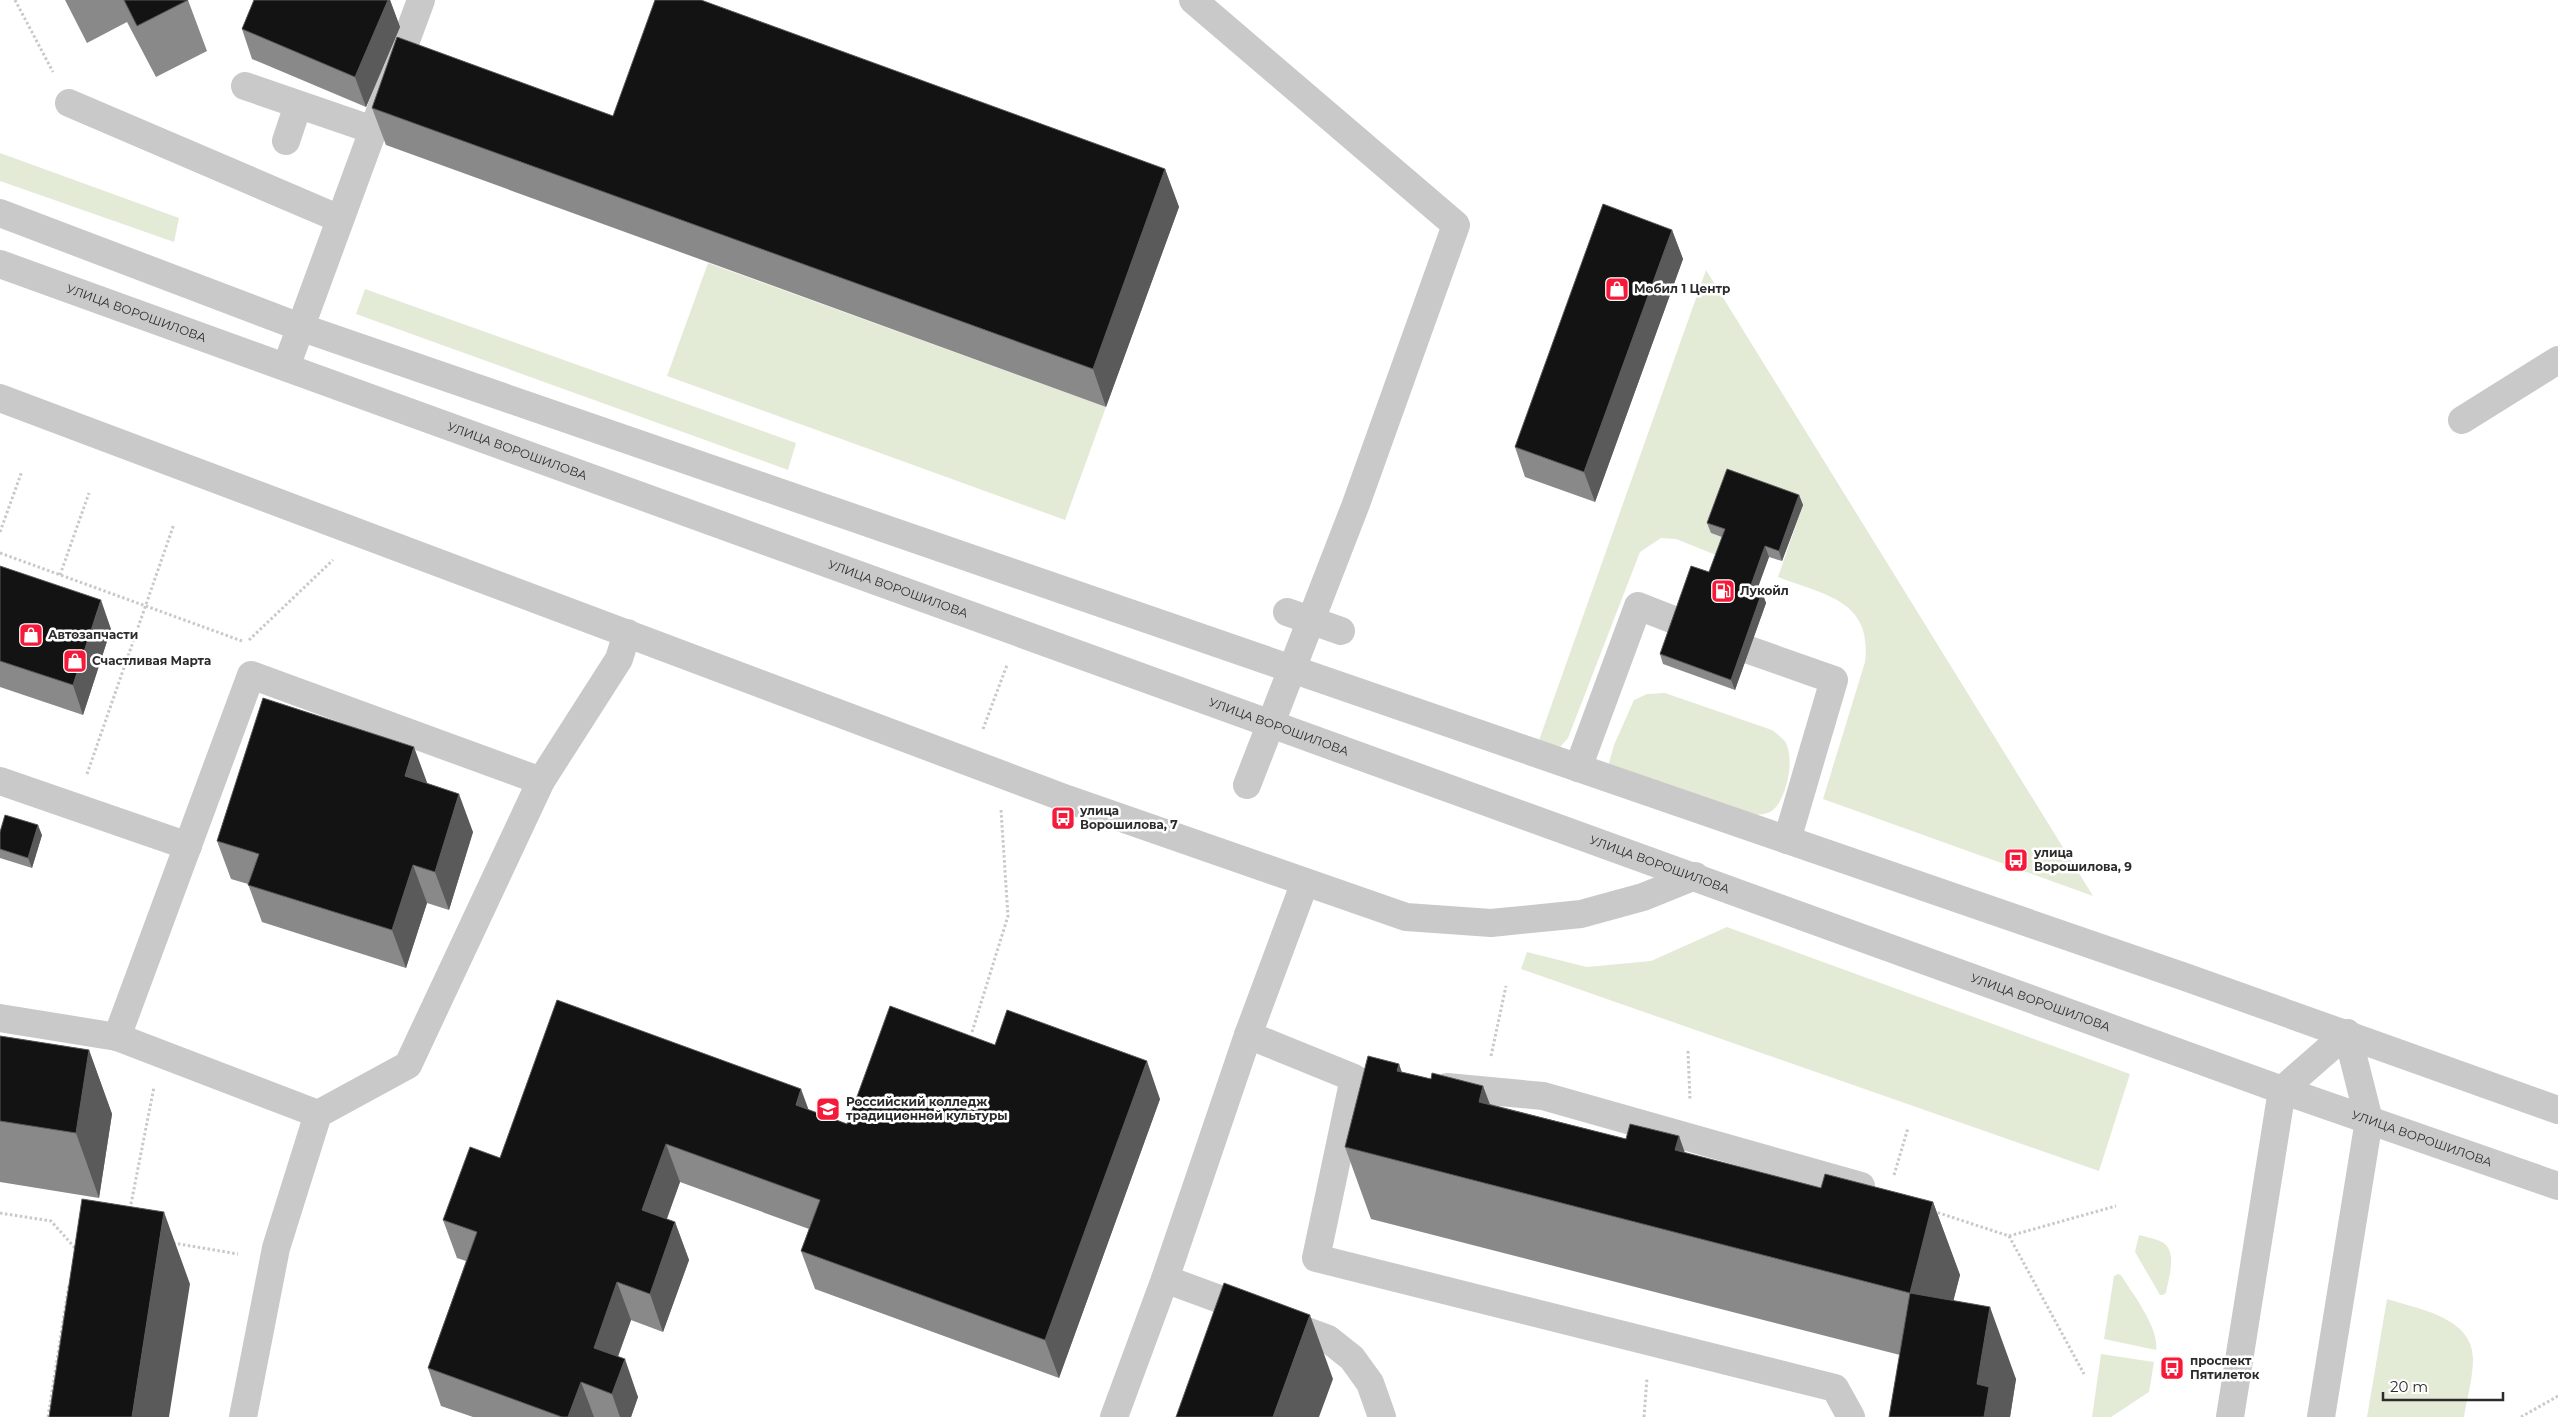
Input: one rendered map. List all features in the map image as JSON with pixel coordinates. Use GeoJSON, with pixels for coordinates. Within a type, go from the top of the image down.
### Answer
{"type":"FeatureCollection","features":[{"type":"Feature","properties":{"kind":"street"},"geometry":{"type":"LineString","coordinates":[[286,367],[421,0]]}},
{"type":"Feature","properties":{"kind":"street"},"geometry":{"type":"LineString","coordinates":[[1194,0],[1456,225],[1356,504],[1298,616],[1290,669],[1247,785]]}},
{"type":"Feature","properties":{"kind":"street"},"geometry":{"type":"LineString","coordinates":[[245,86],[372,130]]}},
{"type":"Feature","properties":{"kind":"street"},"geometry":{"type":"LineString","coordinates":[[69,103],[340,219]]}},
{"type":"Feature","properties":{"kind":"street"},"geometry":{"type":"LineString","coordinates":[[286,141],[298,105]]}},
{"type":"Feature","properties":{"kind":"street"},"geometry":{"type":"LineString","coordinates":[[0,213],[300,327],[2347,1033],[2558,1110]]}},
{"type":"Feature","properties":{"kind":"street","name":"УЛИЦА ВОРОШИЛОВА"},"geometry":{"type":"LineString","coordinates":[[0,264],[2282,1090],[2558,1186]]}},
{"type":"Feature","properties":{"kind":"street"},"geometry":{"type":"LineString","coordinates":[[2462,420],[2558,360]]}},
{"type":"Feature","properties":{"kind":"street"},"geometry":{"type":"LineString","coordinates":[[0,398],[1067,799],[1406,917],[1491,923],[1581,914],[1643,898],[1694,876]]}},
{"type":"Feature","properties":{"kind":"street"},"geometry":{"type":"LineString","coordinates":[[1578,768],[1638,606],[1678,622]]}},
{"type":"Feature","properties":{"kind":"street"},"geometry":{"type":"LineString","coordinates":[[1298,616],[1341,632]]}},
{"type":"Feature","properties":{"kind":"street"},"geometry":{"type":"LineString","coordinates":[[243,1417],[274,1261],[318,1114],[408,1065],[541,781],[618,659],[627,633]]}},
{"type":"Feature","properties":{"kind":"street"},"geometry":{"type":"LineString","coordinates":[[1749,650],[1834,680],[1787,840]]}},
{"type":"Feature","properties":{"kind":"street"},"geometry":{"type":"LineString","coordinates":[[117,1037],[251,675],[541,781]]}},
{"type":"Feature","properties":{"kind":"street"},"geometry":{"type":"LineString","coordinates":[[0,781],[188,846]]}},
{"type":"Feature","properties":{"kind":"street"},"geometry":{"type":"LineString","coordinates":[[1114,1417],[1165,1279],[1248,1034],[1305,882]]}},
{"type":"Feature","properties":{"kind":"street"},"geometry":{"type":"LineString","coordinates":[[0,1018],[117,1037],[318,1114]]}},
{"type":"Feature","properties":{"kind":"street"},"geometry":{"type":"LineString","coordinates":[[2230,1417],[2282,1090],[2347,1033]]}},
{"type":"Feature","properties":{"kind":"street"},"geometry":{"type":"LineString","coordinates":[[2321,1417],[2369,1120],[2347,1033]]}},
{"type":"Feature","properties":{"kind":"street"},"geometry":{"type":"LineString","coordinates":[[1248,1034],[1354,1078],[1381,1081]]}},
{"type":"Feature","properties":{"kind":"street"},"geometry":{"type":"LineString","coordinates":[[1354,1078],[1316,1258],[1835,1388],[1851,1417]]}},
{"type":"Feature","properties":{"kind":"street"},"geometry":{"type":"LineString","coordinates":[[1418,1084],[1542,1096],[1888,1194]]}},
{"type":"Feature","properties":{"kind":"street"},"geometry":{"type":"LineString","coordinates":[[1165,1279],[1328,1339],[1352,1358],[1370,1383],[1382,1417]]}},
{"type":"Feature","properties":{"kind":"path"},"geometry":{"type":"LineString","coordinates":[[0,532],[22,471]]}},
{"type":"Feature","properties":{"kind":"path"},"geometry":{"type":"LineString","coordinates":[[60,575],[89,493]]}},
{"type":"Feature","properties":{"kind":"path"},"geometry":{"type":"LineString","coordinates":[[76,807],[174,524]]}},
{"type":"Feature","properties":{"kind":"path"},"geometry":{"type":"LineString","coordinates":[[0,553],[246,642],[335,559]]}},
{"type":"Feature","properties":{"kind":"path"},"geometry":{"type":"LineString","coordinates":[[983,730],[1009,659]]}},
{"type":"Feature","properties":{"kind":"path"},"geometry":{"type":"LineString","coordinates":[[972,1032],[1008,916],[1000,800]]}},
{"type":"Feature","properties":{"kind":"path"},"geometry":{"type":"LineString","coordinates":[[1483,1090],[1506,986]]}},
{"type":"Feature","properties":{"kind":"path"},"geometry":{"type":"LineString","coordinates":[[1688,1051],[1692,1138]]}},
{"type":"Feature","properties":{"kind":"path"},"geometry":{"type":"LineString","coordinates":[[129,1215],[161,1054]]}},
{"type":"Feature","properties":{"kind":"path"},"geometry":{"type":"LineString","coordinates":[[1908,1128],[1888,1194],[1917,1206],[2009,1236],[2116,1206]]}},
{"type":"Feature","properties":{"kind":"path"},"geometry":{"type":"LineString","coordinates":[[0,1213],[51,1221],[75,1248],[74,1258]]}},
{"type":"Feature","properties":{"kind":"path"},"geometry":{"type":"LineString","coordinates":[[2009,1236],[2084,1374]]}},
{"type":"Feature","properties":{"kind":"path"},"geometry":{"type":"LineString","coordinates":[[172,1242],[274,1261]]}},
{"type":"Feature","properties":{"kind":"path"},"geometry":{"type":"LineString","coordinates":[[75,1248],[83,1246]]}},
{"type":"Feature","properties":{"kind":"path"},"geometry":{"type":"LineString","coordinates":[[48,1417],[70,1276]]}},
{"type":"Feature","properties":{"kind":"path"},"geometry":{"type":"LineString","coordinates":[[2521,1417],[2558,1396]]}},
{"type":"Feature","properties":{"kind":"green space"},"geometry":{"type":"Polygon","coordinates":[[[0,153],[179,218],[174,242],[0,181],[0,153]]]}},
{"type":"Feature","properties":{"kind":"green space"},"geometry":{"type":"Polygon","coordinates":[[[708,263],[1106,407],[1065,520],[667,376],[708,263]]]}},
{"type":"Feature","properties":{"kind":"green space"},"geometry":{"type":"Polygon","coordinates":[[[1706,270],[2093,896],[1823,799],[1865,662],[1865,641],[1861,625],[1853,613],[1842,603],[1828,595],[1778,577],[1803,505],[1711,533],[1729,539],[1721,557],[1676,539],[1661,538],[1640,552],[1568,738],[1560,747],[1538,743],[1706,270]]]}},
{"type":"Feature","properties":{"kind":"green space"},"geometry":{"type":"Polygon","coordinates":[[[365,289],[796,443],[788,470],[356,314],[365,289]]]}},
{"type":"Feature","properties":{"kind":"green space"},"geometry":{"type":"Polygon","coordinates":[[[1665,693],[1772,730],[1783,739],[1790,758],[1789,775],[1784,793],[1773,810],[1763,814],[1747,814],[1618,779],[1609,763],[1614,745],[1634,700],[1647,694],[1665,693]]]}},
{"type":"Feature","properties":{"kind":"green space"},"geometry":{"type":"Polygon","coordinates":[[[1727,927],[2130,1074],[2099,1171],[1521,969],[1527,952],[1587,967],[1651,961],[1727,927]]]}},
{"type":"Feature","properties":{"kind":"green space"},"geometry":{"type":"Polygon","coordinates":[[[2139,1235],[2159,1241],[2169,1249],[2171,1268],[2166,1293],[2163,1295],[2160,1295],[2135,1252],[2139,1235]]]}},
{"type":"Feature","properties":{"kind":"green space"},"geometry":{"type":"Polygon","coordinates":[[[2121,1275],[2150,1322],[2156,1341],[2156,1350],[2104,1339],[2114,1276],[2121,1275]]]}},
{"type":"Feature","properties":{"kind":"green space"},"geometry":{"type":"Polygon","coordinates":[[[2387,1299],[2442,1317],[2464,1333],[2471,1345],[2473,1366],[2464,1417],[2367,1417],[2387,1299]]]}},
{"type":"Feature","properties":{"kind":"green space"},"geometry":{"type":"Polygon","coordinates":[[[2101,1354],[2154,1362],[2149,1392],[2111,1417],[2092,1417],[2101,1354]]]}},
{"type":"Feature","properties":{"kind":"building"},"geometry":{"type":"Polygon","coordinates":[[[124,0],[188,0],[137,26],[124,0]]]}},
{"type":"Feature","properties":{"kind":"building"},"geometry":{"type":"Polygon","coordinates":[[[254,0],[388,0],[355,77],[242,29],[254,0]]]}},
{"type":"Feature","properties":{"kind":"building"},"geometry":{"type":"Polygon","coordinates":[[[655,0],[701,0],[1165,169],[1093,369],[372,108],[397,37],[613,116],[655,0]]]}},
{"type":"Feature","properties":{"kind":"building"},"geometry":{"type":"Polygon","coordinates":[[[1603,204],[1672,230],[1584,472],[1515,447],[1603,204]]]}},
{"type":"Feature","properties":{"kind":"building","name":"Лукойл"},"geometry":{"type":"Polygon","coordinates":[[[1727,469],[1799,495],[1779,551],[1765,546],[1750,588],[1762,592],[1731,680],[1660,654],[1691,566],[1709,572],[1725,529],[1707,523],[1727,469]]]}},
{"type":"Feature","properties":{"kind":"building"},"geometry":{"type":"Polygon","coordinates":[[[0,566],[101,600],[73,685],[0,661],[0,566]]]}},
{"type":"Feature","properties":{"kind":"building"},"geometry":{"type":"Polygon","coordinates":[[[263,698],[414,747],[405,776],[459,794],[435,872],[413,865],[392,930],[248,885],[259,854],[217,841],[263,698]]]}},
{"type":"Feature","properties":{"kind":"building"},"geometry":{"type":"Polygon","coordinates":[[[5,815],[38,825],[28,858],[0,849],[0,832],[5,815]]]}},
{"type":"Feature","properties":{"kind":"building"},"geometry":{"type":"Polygon","coordinates":[[[557,1000],[801,1089],[796,1105],[847,1124],[890,1006],[995,1045],[1007,1010],[1147,1061],[1045,1340],[801,1251],[820,1200],[666,1144],[642,1210],[675,1222],[650,1294],[617,1282],[594,1348],[625,1359],[612,1394],[581,1382],[568,1417],[562,1417],[428,1368],[477,1232],[443,1220],[470,1147],[500,1158],[557,1000]]]}},
{"type":"Feature","properties":{"kind":"building"},"geometry":{"type":"Polygon","coordinates":[[[0,1036],[89,1050],[76,1133],[0,1121],[0,1036]]]}},
{"type":"Feature","properties":{"kind":"building"},"geometry":{"type":"Polygon","coordinates":[[[1368,1056],[1399,1064],[1397,1071],[1431,1079],[1432,1073],[1483,1086],[1479,1102],[1626,1139],[1630,1124],[1679,1136],[1675,1150],[1821,1188],[1825,1174],[1933,1202],[1910,1293],[1345,1147],[1368,1056]]]}},
{"type":"Feature","properties":{"kind":"building"},"geometry":{"type":"Polygon","coordinates":[[[82,1199],[164,1212],[132,1417],[49,1417],[82,1199]]]}},
{"type":"Feature","properties":{"kind":"building"},"geometry":{"type":"Polygon","coordinates":[[[1224,1283],[1310,1315],[1273,1417],[1176,1417],[1224,1283]]]}},
{"type":"Feature","properties":{"kind":"building"},"geometry":{"type":"Polygon","coordinates":[[[1910,1293],[1990,1307],[1977,1384],[1989,1387],[1984,1417],[1889,1417],[1910,1293]]]}},
{"type":"Feature","properties":{"kind":"place","name":"Мобил 1 Центр"},"geometry":{"type":"Point","coordinates":[1617,289]}},
{"type":"Feature","properties":{"kind":"place","name":"Лукойл"},"geometry":{"type":"Point","coordinates":[1723,591]}},
{"type":"Feature","properties":{"kind":"place","name":"Автозапчасти"},"geometry":{"type":"Point","coordinates":[31,635]}},
{"type":"Feature","properties":{"kind":"place","name":"Счастливая Марта"},"geometry":{"type":"Point","coordinates":[75,661]}},
{"type":"Feature","properties":{"kind":"place","name":"улица Ворошилова, 7"},"geometry":{"type":"Point","coordinates":[1063,818]}},
{"type":"Feature","properties":{"kind":"place","name":"улица Ворошилова, 9"},"geometry":{"type":"Point","coordinates":[2016,860]}},
{"type":"Feature","properties":{"kind":"place","name":"Российский колледж традиционной культуры"},"geometry":{"type":"Point","coordinates":[828,1109]}},
{"type":"Feature","properties":{"kind":"place","name":"проспект Пятилеток"},"geometry":{"type":"Point","coordinates":[2172,1368]}}]}
